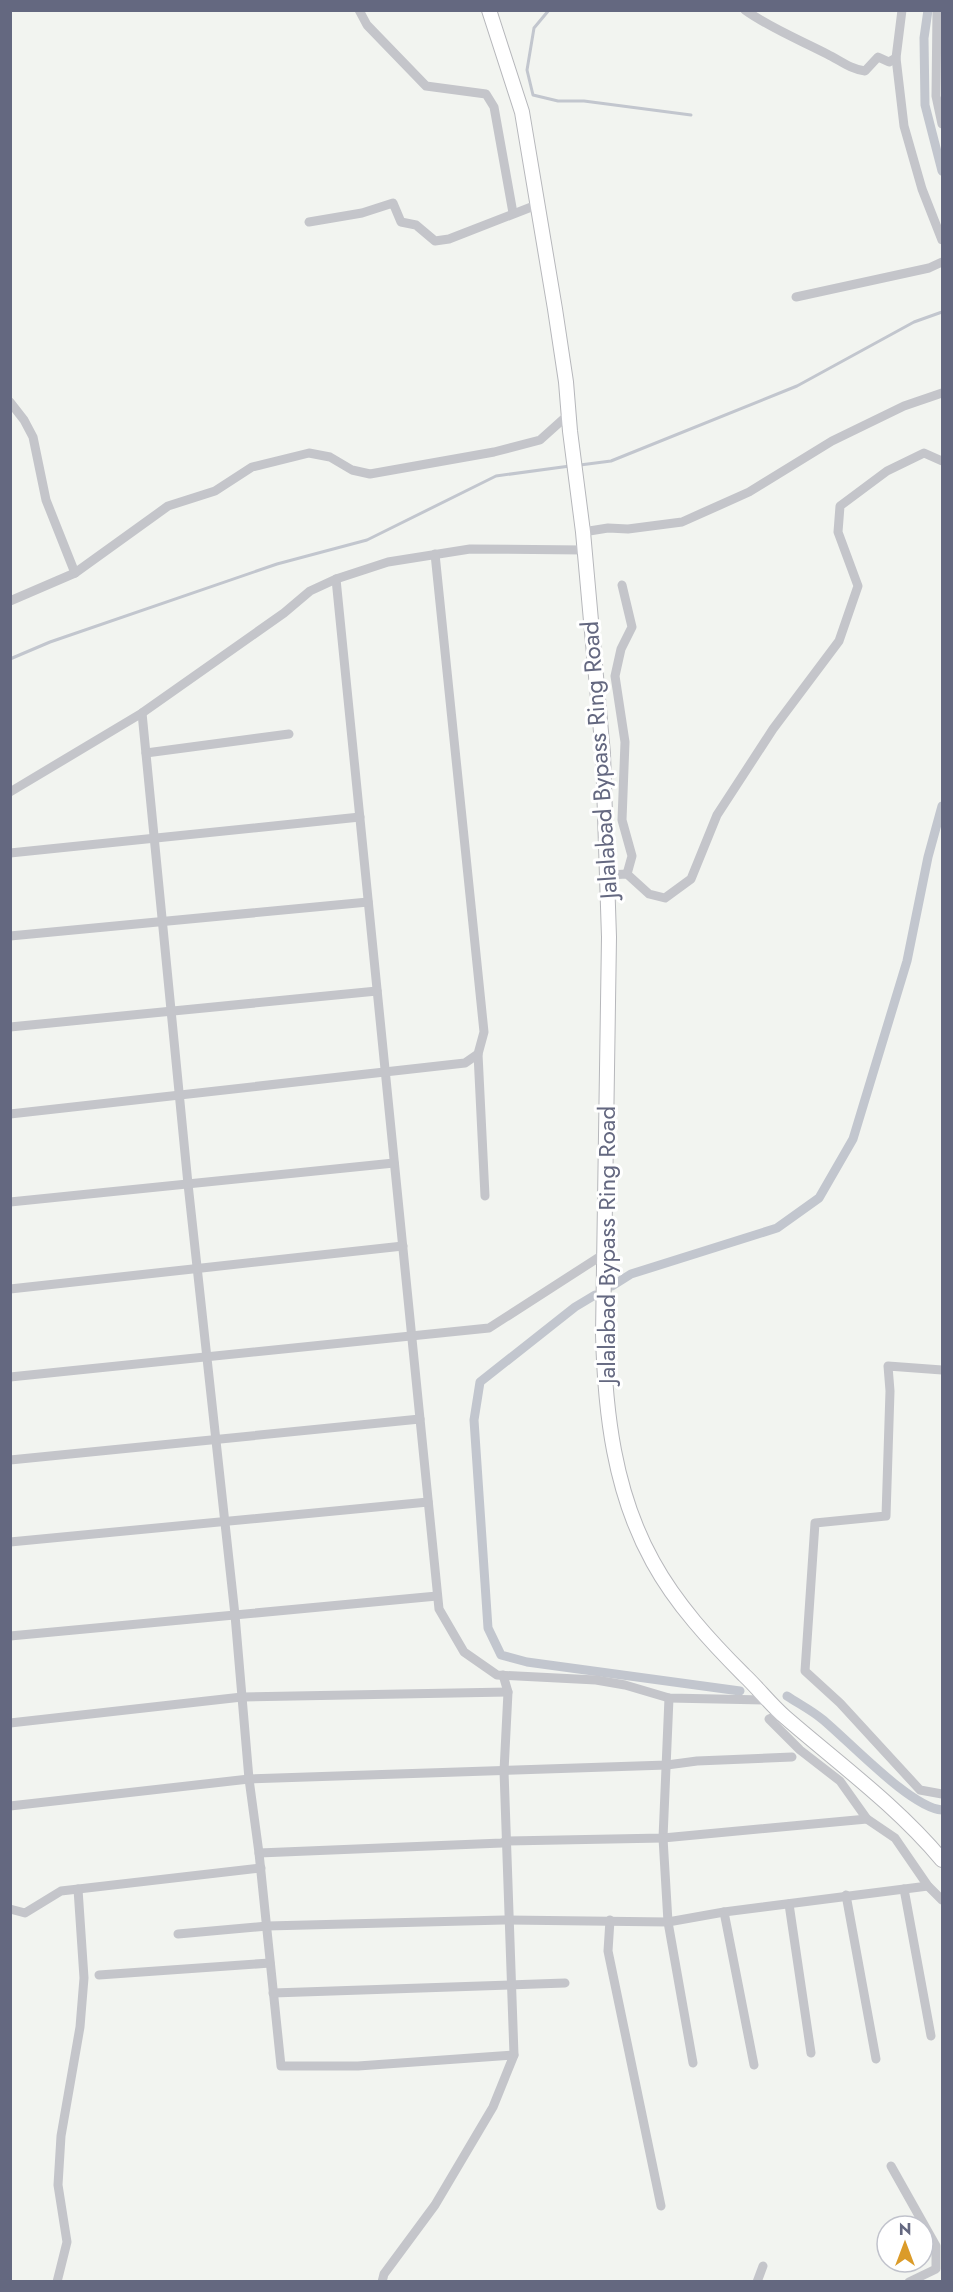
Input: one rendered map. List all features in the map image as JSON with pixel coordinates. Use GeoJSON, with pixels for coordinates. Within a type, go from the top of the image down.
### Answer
{"type":"FeatureCollection","features":[{"type":"Feature","properties":{"kind":"highway","name":"Jalalabad Bypass Ring Road"},"geometry":{"type":"LineString","coordinates":[[489,10],[522,112],[555,309],[580,504],[603,754],[609,937],[603,1334],[604,1392],[612,1444],[632,1516],[652,1562],[670,1590],[716,1647],[782,1714],[920,1833],[942,1860]]}},
{"type":"Feature","properties":{"kind":"street"},"geometry":{"type":"LineString","coordinates":[[358,10],[367,25],[426,86],[486,94],[494,107],[513,213]]}},
{"type":"Feature","properties":{"kind":"street"},"geometry":{"type":"LineString","coordinates":[[745,10],[759,20],[852,69],[865,71],[878,57],[889,62],[896,58]]}},
{"type":"Feature","properties":{"kind":"street"},"geometry":{"type":"LineString","coordinates":[[902,10],[896,58],[903,126],[922,189],[942,240]]}},
{"type":"Feature","properties":{"kind":"street"},"geometry":{"type":"LineString","coordinates":[[937,10],[936,96],[942,124]]}},
{"type":"Feature","properties":{"kind":"street"},"geometry":{"type":"LineString","coordinates":[[309,222],[362,213],[393,203],[400,222],[416,225],[435,241],[449,239],[538,204]]}},
{"type":"Feature","properties":{"kind":"street"},"geometry":{"type":"LineString","coordinates":[[796,297],[929,268],[942,262]]}},
{"type":"Feature","properties":{"kind":"street"},"geometry":{"type":"LineString","coordinates":[[583,532],[682,522],[749,492],[832,441],[904,406],[942,393]]}},
{"type":"Feature","properties":{"kind":"street"},"geometry":{"type":"LineString","coordinates":[[10,402],[24,420],[33,437],[45,500],[75,573]]}},
{"type":"Feature","properties":{"kind":"street"},"geometry":{"type":"LineString","coordinates":[[10,601],[75,573],[168,506],[214,491],[252,466],[309,453],[330,457],[352,470],[370,474],[494,452],[540,440],[569,414]]}},
{"type":"Feature","properties":{"kind":"street"},"geometry":{"type":"LineString","coordinates":[[608,875],[627,874],[649,894],[665,898],[691,879],[717,815],[773,729],[839,641],[858,586],[838,532],[840,506],[887,471],[924,453],[942,461]]}},
{"type":"Feature","properties":{"kind":"street"},"geometry":{"type":"LineString","coordinates":[[10,792],[141,713],[284,613],[310,591],[336,579],[388,562],[470,549],[584,550]]}},
{"type":"Feature","properties":{"kind":"street"},"geometry":{"type":"LineString","coordinates":[[435,554],[484,1032],[478,1054],[485,1196]]}},
{"type":"Feature","properties":{"kind":"street"},"geometry":{"type":"LineString","coordinates":[[336,579],[439,1609],[464,1652],[497,1675],[606,1682],[669,1698],[769,1700]]}},
{"type":"Feature","properties":{"kind":"street"},"geometry":{"type":"LineString","coordinates":[[621,585],[632,627],[621,649],[615,676],[625,742],[621,820],[632,856],[627,874]]}},
{"type":"Feature","properties":{"kind":"street"},"geometry":{"type":"LineString","coordinates":[[141,713],[181,1095],[188,1184],[225,1521],[249,1779],[282,2066],[358,2066],[514,2055]]}},
{"type":"Feature","properties":{"kind":"street"},"geometry":{"type":"LineString","coordinates":[[146,753],[289,734]]}},
{"type":"Feature","properties":{"kind":"street"},"geometry":{"type":"LineString","coordinates":[[10,853],[360,817]]}},
{"type":"Feature","properties":{"kind":"street"},"geometry":{"type":"LineString","coordinates":[[10,936],[369,902]]}},
{"type":"Feature","properties":{"kind":"street"},"geometry":{"type":"LineString","coordinates":[[10,1027],[377,991]]}},
{"type":"Feature","properties":{"kind":"street"},"geometry":{"type":"LineString","coordinates":[[10,1114],[465,1063],[478,1054]]}},
{"type":"Feature","properties":{"kind":"street"},"geometry":{"type":"LineString","coordinates":[[10,1202],[394,1163]]}},
{"type":"Feature","properties":{"kind":"street"},"geometry":{"type":"LineString","coordinates":[[10,1289],[403,1246]]}},
{"type":"Feature","properties":{"kind":"street"},"geometry":{"type":"LineString","coordinates":[[10,1377],[489,1328],[604,1254]]}},
{"type":"Feature","properties":{"kind":"street"},"geometry":{"type":"LineString","coordinates":[[942,1370],[888,1366],[890,1391],[886,1516],[815,1523],[805,1671],[840,1703],[920,1790],[942,1794]]}},
{"type":"Feature","properties":{"kind":"street"},"geometry":{"type":"LineString","coordinates":[[10,1460],[420,1419]]}},
{"type":"Feature","properties":{"kind":"street"},"geometry":{"type":"LineString","coordinates":[[10,1542],[428,1502]]}},
{"type":"Feature","properties":{"kind":"street"},"geometry":{"type":"LineString","coordinates":[[10,1636],[437,1596]]}},
{"type":"Feature","properties":{"kind":"street"},"geometry":{"type":"LineString","coordinates":[[382,2282],[384,2274],[435,2205],[471,2144],[492,2107],[514,2055],[504,1771],[508,1692],[503,1675]]}},
{"type":"Feature","properties":{"kind":"street"},"geometry":{"type":"LineString","coordinates":[[10,1723],[242,1697],[508,1692]]}},
{"type":"Feature","properties":{"kind":"street"},"geometry":{"type":"LineString","coordinates":[[669,1698],[663,1838],[668,1922],[693,2063]]}},
{"type":"Feature","properties":{"kind":"street"},"geometry":{"type":"LineString","coordinates":[[782,1714],[769,1719],[800,1750],[840,1781],[867,1820],[895,1838],[928,1886],[942,1900]]}},
{"type":"Feature","properties":{"kind":"street"},"geometry":{"type":"LineString","coordinates":[[10,1806],[249,1779],[667,1765],[697,1761],[792,1757]]}},
{"type":"Feature","properties":{"kind":"street"},"geometry":{"type":"LineString","coordinates":[[259,1853],[502,1843],[506,1841],[663,1838],[867,1820]]}},
{"type":"Feature","properties":{"kind":"street"},"geometry":{"type":"LineString","coordinates":[[10,1909],[25,1913],[61,1891],[261,1868]]}},
{"type":"Feature","properties":{"kind":"street"},"geometry":{"type":"LineString","coordinates":[[178,1934],[267,1926],[508,1920],[668,1922],[724,1911],[928,1886]]}},
{"type":"Feature","properties":{"kind":"street"},"geometry":{"type":"LineString","coordinates":[[57,2282],[67,2242],[58,2185],[61,2136],[80,2027],[84,1978],[78,1889]]}},
{"type":"Feature","properties":{"kind":"street"},"geometry":{"type":"LineString","coordinates":[[904,1889],[930,2036]]}},
{"type":"Feature","properties":{"kind":"street"},"geometry":{"type":"LineString","coordinates":[[846,1895],[876,2059]]}},
{"type":"Feature","properties":{"kind":"street"},"geometry":{"type":"LineString","coordinates":[[789,1904],[812,2053]]}},
{"type":"Feature","properties":{"kind":"street"},"geometry":{"type":"LineString","coordinates":[[724,1911],[754,2065]]}},
{"type":"Feature","properties":{"kind":"street"},"geometry":{"type":"LineString","coordinates":[[610,1920],[609,1951],[662,2206]]}},
{"type":"Feature","properties":{"kind":"street"},"geometry":{"type":"LineString","coordinates":[[99,1975],[270,1963]]}},
{"type":"Feature","properties":{"kind":"street"},"geometry":{"type":"LineString","coordinates":[[273,1993],[565,1983]]}},
{"type":"Feature","properties":{"kind":"street"},"geometry":{"type":"LineString","coordinates":[[891,2166],[936,2247],[936,2269],[909,2282]]}},
{"type":"Feature","properties":{"kind":"street"},"geometry":{"type":"LineString","coordinates":[[757,2282],[763,2266]]}},
{"type":"Feature","properties":{"kind":"waterway"},"geometry":{"type":"LineString","coordinates":[[549,10],[534,28],[527,70],[533,95],[558,101],[584,101],[691,115]]}},
{"type":"Feature","properties":{"kind":"waterway"},"geometry":{"type":"LineString","coordinates":[[928,10],[924,38],[925,105],[942,171]]}},
{"type":"Feature","properties":{"kind":"waterway"},"geometry":{"type":"LineString","coordinates":[[580,465],[611,461],[797,386],[914,322],[942,312]]}},
{"type":"Feature","properties":{"kind":"waterway"},"geometry":{"type":"LineString","coordinates":[[10,659],[50,642],[277,564],[367,540],[496,476],[570,466]]}},
{"type":"Feature","properties":{"kind":"waterway"},"geometry":{"type":"LineString","coordinates":[[612,1286],[631,1274],[777,1228],[819,1198],[853,1139],[907,961],[928,857],[942,806]]}},
{"type":"Feature","properties":{"kind":"waterway"},"geometry":{"type":"LineString","coordinates":[[595,1295],[575,1307],[480,1382],[474,1420],[488,1628],[501,1655],[527,1662],[740,1691]]}},
{"type":"Feature","properties":{"kind":"waterway"},"geometry":{"type":"LineString","coordinates":[[787,1696],[822,1719],[880,1772],[914,1798],[942,1810]]}}]}
